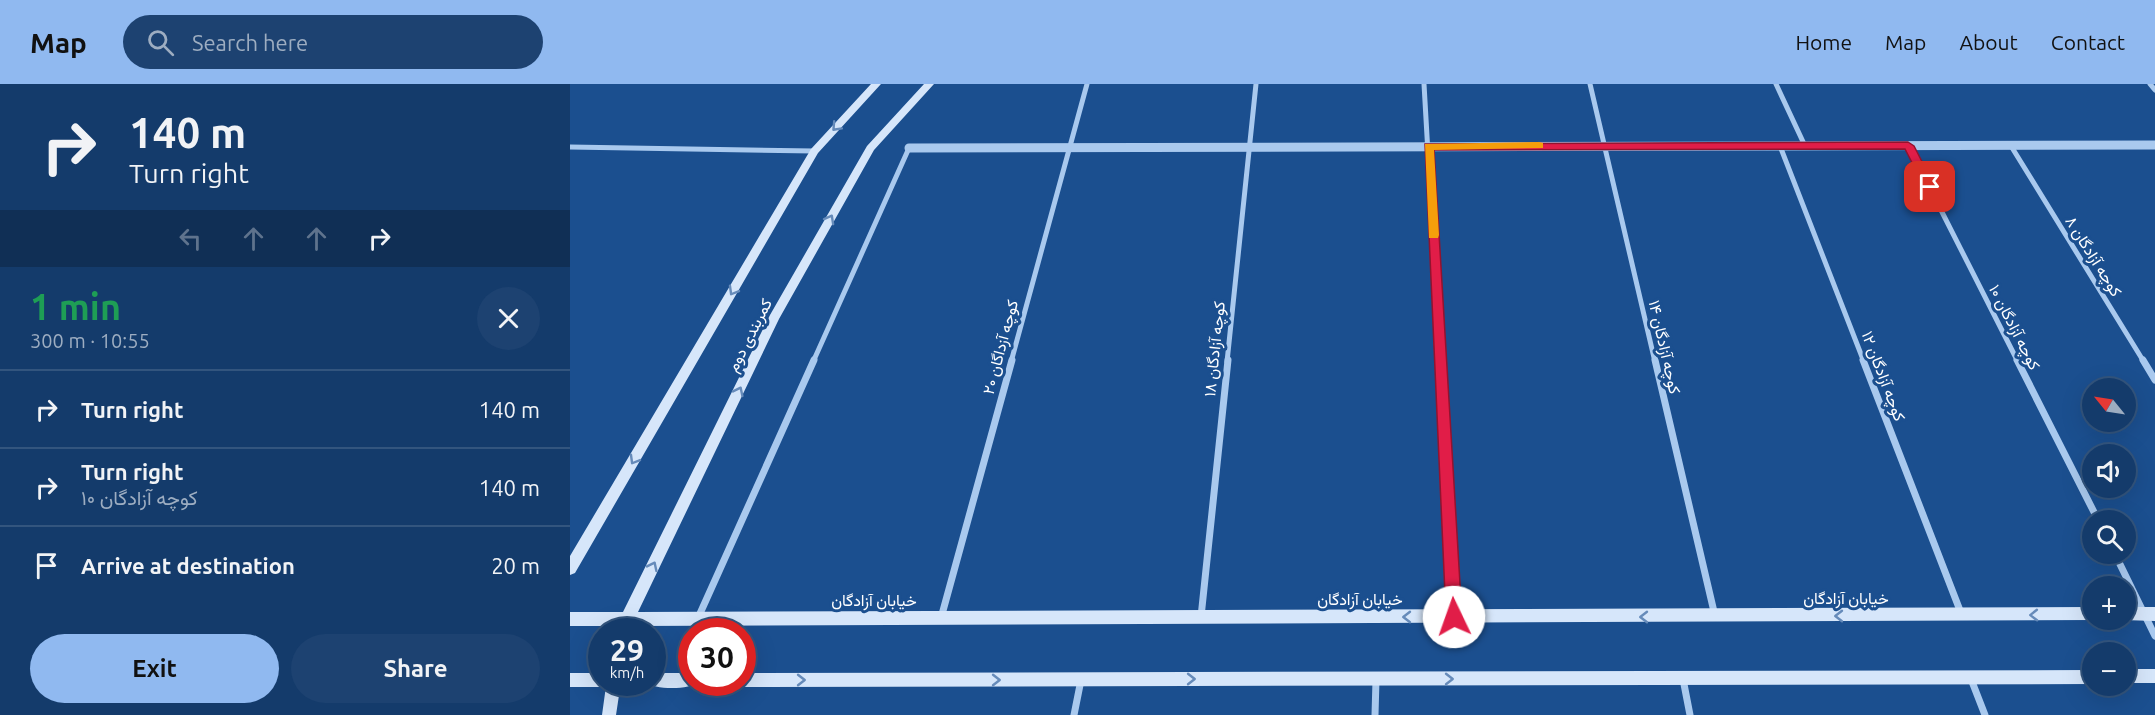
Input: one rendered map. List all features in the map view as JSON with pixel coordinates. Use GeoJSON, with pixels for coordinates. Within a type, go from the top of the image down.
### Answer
{"type":"FeatureCollection","features":[{"type":"Feature","properties":{"kind":"main road","name":"کمربندی دوم"},"geometry":{"type":"LineString","coordinates":[[570,569],[814,151],[876,84]]}},
{"type":"Feature","properties":{"kind":"main road","name":"کمربندی دوم"},"geometry":{"type":"LineString","coordinates":[[629,618],[774,318],[870,148],[930,84]]}},
{"type":"Feature","properties":{"kind":"main road","name":"خیابان آزادگان"},"geometry":{"type":"LineString","coordinates":[[756,619],[2082,614]]}},
{"type":"Feature","properties":{"kind":"main road","name":"خیابان آزادگان"},"geometry":{"type":"LineString","coordinates":[[570,619],[588,621]]}},
{"type":"Feature","properties":{"kind":"main road"},"geometry":{"type":"LineString","coordinates":[[2136,676],[2155,676]]}},
{"type":"Feature","properties":{"kind":"main road"},"geometry":{"type":"LineString","coordinates":[[756,680],[2082,677]]}},
{"type":"Feature","properties":{"kind":"main road"},"geometry":{"type":"LineString","coordinates":[[570,680],[588,680]]}},
{"type":"Feature","properties":{"kind":"main road"},"geometry":{"type":"LineString","coordinates":[[609,715],[612,696]]}},
{"type":"Feature","properties":{"kind":"street","name":"کوچه آزداگان ۲۰"},"geometry":{"type":"LineString","coordinates":[[941,618],[1087,84]]}},
{"type":"Feature","properties":{"kind":"street","name":"کوچه آزادگان ۱۸"},"geometry":{"type":"LineString","coordinates":[[1201,618],[1256,84]]}},
{"type":"Feature","properties":{"kind":"street"},"geometry":{"type":"LineString","coordinates":[[1424,84],[1454,617]]}},
{"type":"Feature","properties":{"kind":"street","name":"کوچه آزادگان ۱۴"},"geometry":{"type":"LineString","coordinates":[[1590,84],[1715,617]]}},
{"type":"Feature","properties":{"kind":"street"},"geometry":{"type":"LineString","coordinates":[[1776,84],[1805,146]]}},
{"type":"Feature","properties":{"kind":"street"},"geometry":{"type":"LineString","coordinates":[[2150,84],[2155,90]]}},
{"type":"Feature","properties":{"kind":"street"},"geometry":{"type":"LineString","coordinates":[[697,618],[909,148],[2155,145]]}},
{"type":"Feature","properties":{"kind":"street","name":"کوچه آزادگان ۱۲"},"geometry":{"type":"LineString","coordinates":[[1780,146],[1962,616]]}},
{"type":"Feature","properties":{"kind":"street","name":"کوچه آزادگان ۱۰"},"geometry":{"type":"LineString","coordinates":[[1908,146],[2093,510]]}},
{"type":"Feature","properties":{"kind":"street","name":"کوچه آزادگان ۸"},"geometry":{"type":"LineString","coordinates":[[2011,146],[2155,380]]}},
{"type":"Feature","properties":{"kind":"street"},"geometry":{"type":"LineString","coordinates":[[570,147],[814,151]]}},
{"type":"Feature","properties":{"kind":"street"},"geometry":{"type":"LineString","coordinates":[[2121,564],[2150,614],[2155,636]]}},
{"type":"Feature","properties":{"kind":"street"},"geometry":{"type":"LineString","coordinates":[[1970,678],[1984,715]]}},
{"type":"Feature","properties":{"kind":"street"},"geometry":{"type":"LineString","coordinates":[[1375,715],[1376,679]]}},
{"type":"Feature","properties":{"kind":"street"},"geometry":{"type":"LineString","coordinates":[[1683,679],[1690,715]]}},
{"type":"Feature","properties":{"kind":"street"},"geometry":{"type":"LineString","coordinates":[[1074,715],[1081,680]]}},
{"type":"Feature","properties":{"kind":"slow traffic"},"geometry":{"type":"LineString","coordinates":[[1433,235],[1429,146],[1539,146]]}},
{"type":"Feature","properties":{"kind":"route"},"geometry":{"type":"LineString","coordinates":[[1454,617],[1429,146],[1908,146],[1930,187]]}}]}
